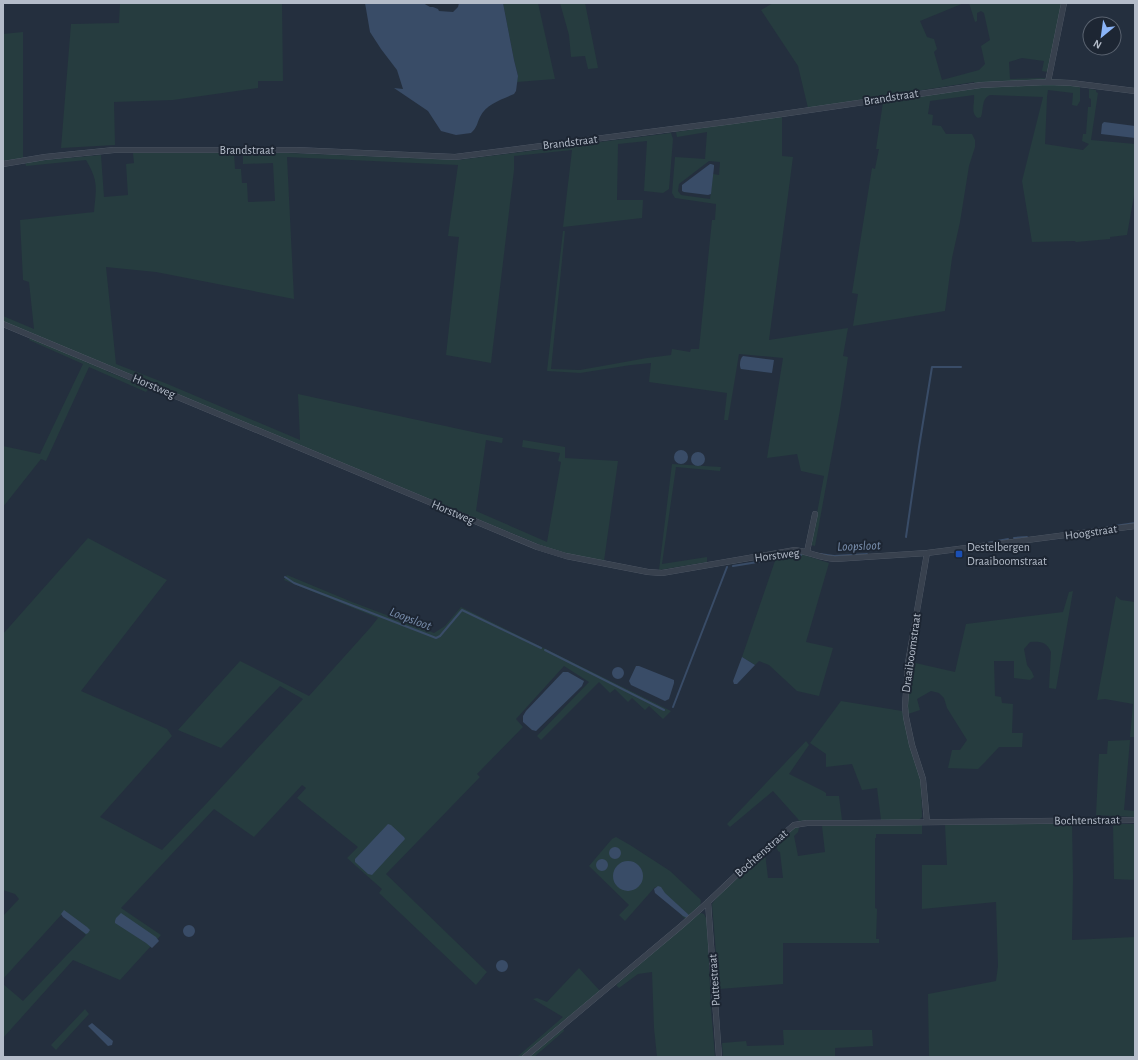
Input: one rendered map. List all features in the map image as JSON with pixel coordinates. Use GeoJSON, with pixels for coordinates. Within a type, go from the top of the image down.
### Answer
{"type":"FeatureCollection","features":[{"type":"Feature","properties":{"kind":"street"},"geometry":{"type":"LineString","coordinates":[[1048,82],[1064,3]]}},
{"type":"Feature","properties":{"kind":"street","name":"Brandstraat"},"geometry":{"type":"LineString","coordinates":[[3,164],[45,157],[114,150],[296,150],[454,157],[734,121],[974,86],[1048,82],[1135,91]]}},
{"type":"Feature","properties":{"kind":"street","name":"Horstweg"},"geometry":{"type":"LineString","coordinates":[[3,324],[538,547],[566,556],[648,572],[662,573],[795,550],[807,552],[820,557],[835,559],[927,553]]}},
{"type":"Feature","properties":{"kind":"street"},"geometry":{"type":"LineString","coordinates":[[807,552],[814,514]]}},
{"type":"Feature","properties":{"kind":"street","name":"Hoogstraat"},"geometry":{"type":"LineString","coordinates":[[927,553],[1135,526]]}},
{"type":"Feature","properties":{"kind":"street","name":"Draaiboomstraat"},"geometry":{"type":"LineString","coordinates":[[927,553],[908,663],[905,706],[912,745],[923,779],[927,822]]}},
{"type":"Feature","properties":{"kind":"street","name":"Bochtenstraat"},"geometry":{"type":"LineString","coordinates":[[525,1057],[653,950],[794,825],[807,823],[1135,820]]}},
{"type":"Feature","properties":{"kind":"street","name":"Puttestraat"},"geometry":{"type":"LineString","coordinates":[[708,902],[719,1057]]}},
{"type":"Feature","properties":{"kind":"green space"},"geometry":{"type":"Polygon","coordinates":[[[120,3],[282,3],[283,81],[258,81],[258,88],[173,100],[114,102],[115,145],[61,148],[71,24],[119,23],[120,3]]]}},
{"type":"Feature","properties":{"kind":"green space"},"geometry":{"type":"Polygon","coordinates":[[[503,3],[538,3],[555,79],[517,82],[518,75],[503,3]]]}},
{"type":"Feature","properties":{"kind":"green space"},"geometry":{"type":"Polygon","coordinates":[[[560,3],[585,3],[598,68],[588,69],[585,56],[571,57],[569,35],[560,3]]]}},
{"type":"Feature","properties":{"kind":"green space"},"geometry":{"type":"Polygon","coordinates":[[[773,3],[964,3],[920,21],[927,37],[934,39],[937,49],[934,52],[942,80],[979,70],[985,64],[981,46],[990,40],[984,13],[981,11],[977,13],[977,21],[975,22],[969,3],[1062,3],[1048,72],[1042,71],[1044,61],[1022,58],[1009,62],[1010,79],[1041,78],[1080,81],[1080,101],[1077,106],[1072,105],[1073,93],[1048,90],[1045,144],[1083,150],[1089,144],[1082,141],[1083,134],[1086,134],[1088,107],[1091,107],[1089,89],[1096,90],[1098,93],[1091,140],[1135,144],[1135,190],[1127,235],[1110,237],[1110,239],[1076,242],[1032,242],[1022,181],[1043,97],[990,95],[985,99],[981,117],[978,118],[973,111],[974,95],[930,101],[928,114],[933,115],[932,125],[941,126],[946,134],[972,134],[975,140],[975,147],[969,166],[960,222],[952,258],[945,311],[853,326],[858,294],[852,293],[872,168],[875,169],[879,149],[876,149],[883,102],[974,88],[974,82],[808,108],[798,66],[761,10],[773,3]]]}},
{"type":"Feature","properties":{"kind":"green space"},"geometry":{"type":"Polygon","coordinates":[[[23,32],[23,158],[3,161],[3,34],[23,32]]]}},
{"type":"Feature","properties":{"kind":"green space"},"geometry":{"type":"Polygon","coordinates":[[[782,116],[782,156],[793,157],[769,340],[848,328],[843,356],[848,357],[840,410],[815,546],[811,545],[824,476],[801,471],[797,454],[767,458],[783,358],[739,354],[728,420],[724,420],[727,393],[649,382],[651,363],[580,373],[547,371],[563,231],[565,231],[551,369],[580,370],[671,355],[672,349],[690,352],[691,349],[699,349],[712,220],[715,220],[716,204],[675,198],[672,193],[675,157],[705,159],[707,132],[677,137],[676,132],[782,116]],[[709,161],[679,184],[678,191],[681,195],[710,199],[713,174],[719,175],[720,162],[709,161]]]}},
{"type":"Feature","properties":{"kind":"green space"},"geometry":{"type":"Polygon","coordinates":[[[671,133],[673,139],[669,189],[663,193],[644,191],[647,141],[618,144],[617,200],[643,200],[642,218],[563,227],[572,150],[514,156],[514,170],[491,363],[446,355],[459,237],[448,236],[458,165],[287,157],[294,299],[156,272],[106,267],[116,364],[300,440],[298,394],[503,438],[502,443],[486,440],[476,511],[547,542],[561,462],[558,461],[560,453],[522,447],[523,440],[565,447],[565,458],[618,461],[604,561],[559,552],[545,547],[108,365],[106,371],[149,388],[146,392],[89,367],[46,461],[41,459],[3,507],[3,446],[40,454],[83,364],[29,340],[32,334],[3,321],[3,316],[34,329],[29,282],[23,280],[20,220],[94,212],[96,185],[93,174],[86,160],[26,166],[25,162],[101,155],[104,197],[128,195],[126,164],[134,163],[133,153],[234,153],[235,169],[241,169],[242,183],[247,183],[248,202],[275,201],[273,163],[243,164],[243,153],[288,153],[458,160],[671,133]]]}},
{"type":"Feature","properties":{"kind":"green space"},"geometry":{"type":"Polygon","coordinates":[[[672,464],[721,467],[720,471],[676,467],[662,564],[707,557],[707,562],[659,570],[672,464]]]}},
{"type":"Feature","properties":{"kind":"green space"},"geometry":{"type":"Polygon","coordinates":[[[88,538],[167,580],[81,691],[167,729],[172,736],[100,817],[162,850],[303,699],[280,686],[221,748],[178,730],[240,661],[309,696],[378,618],[284,580],[287,575],[352,602],[434,633],[445,626],[461,607],[671,711],[663,719],[649,706],[645,710],[632,698],[628,702],[615,689],[610,693],[599,682],[541,740],[537,736],[589,682],[564,666],[516,719],[523,727],[477,774],[480,777],[386,874],[487,972],[476,985],[379,893],[382,889],[347,858],[358,847],[297,798],[306,788],[302,785],[254,837],[214,809],[121,908],[161,935],[120,980],[73,960],[3,1038],[3,984],[23,1001],[86,935],[62,914],[3,979],[3,916],[19,899],[15,894],[3,890],[3,634],[88,538]]]}},
{"type":"Feature","properties":{"kind":"green space"},"geometry":{"type":"Polygon","coordinates":[[[801,554],[829,563],[806,642],[833,648],[819,696],[797,691],[769,665],[759,661],[755,665],[742,657],[776,558],[801,554]]]}},
{"type":"Feature","properties":{"kind":"green space"},"geometry":{"type":"Polygon","coordinates":[[[1073,591],[1056,689],[1049,688],[1051,652],[1043,643],[1030,642],[1024,649],[1027,665],[1034,677],[1030,680],[1014,678],[1014,661],[994,661],[995,696],[1001,697],[1002,703],[1013,704],[1012,733],[1023,733],[1022,747],[999,747],[978,769],[948,768],[952,750],[960,750],[967,740],[947,708],[944,698],[939,693],[931,691],[917,699],[920,710],[908,714],[911,662],[955,672],[966,624],[1063,612],[1069,592],[1073,591]]]}},
{"type":"Feature","properties":{"kind":"green space"},"geometry":{"type":"Polygon","coordinates":[[[1116,596],[1121,600],[1135,602],[1135,737],[1130,737],[1133,704],[1105,699],[1097,700],[1116,596]]]}},
{"type":"Feature","properties":{"kind":"green space"},"geometry":{"type":"Polygon","coordinates":[[[841,701],[902,711],[921,780],[922,817],[919,820],[881,820],[877,788],[862,790],[852,764],[826,767],[826,754],[810,743],[841,701]]]}},
{"type":"Feature","properties":{"kind":"green space"},"geometry":{"type":"Polygon","coordinates":[[[1130,740],[1124,810],[1135,811],[1135,817],[1096,815],[1099,754],[1107,754],[1108,741],[1130,740]]]}},
{"type":"Feature","properties":{"kind":"green space"},"geometry":{"type":"Polygon","coordinates":[[[806,741],[809,745],[789,774],[823,791],[826,793],[826,796],[839,796],[842,820],[799,821],[773,791],[730,827],[727,824],[806,741]]]}},
{"type":"Feature","properties":{"kind":"green space"},"geometry":{"type":"Polygon","coordinates":[[[1072,823],[1072,940],[1135,937],[1135,1057],[929,1057],[928,994],[996,981],[998,966],[996,902],[922,909],[922,865],[947,865],[945,825],[1072,823]]]}},
{"type":"Feature","properties":{"kind":"green space"},"geometry":{"type":"Polygon","coordinates":[[[1113,824],[1135,824],[1135,880],[1114,879],[1113,824]]]}},
{"type":"Feature","properties":{"kind":"green space"},"geometry":{"type":"Polygon","coordinates":[[[922,825],[922,834],[876,834],[875,908],[877,909],[876,939],[879,939],[879,943],[783,943],[783,984],[719,989],[712,904],[718,896],[765,853],[768,878],[783,878],[780,852],[775,844],[793,828],[799,827],[798,832],[794,836],[798,856],[825,852],[822,826],[922,825]]]}},
{"type":"Feature","properties":{"kind":"green space"},"geometry":{"type":"Polygon","coordinates":[[[616,837],[670,871],[700,899],[700,906],[686,920],[655,887],[625,921],[619,915],[629,905],[589,866],[612,839],[616,837]]]}},
{"type":"Feature","properties":{"kind":"green space"},"geometry":{"type":"Polygon","coordinates":[[[701,913],[704,914],[707,920],[715,1057],[657,1057],[654,1028],[652,972],[638,974],[619,988],[616,985],[701,913]]]}},
{"type":"Feature","properties":{"kind":"green space"},"geometry":{"type":"Polygon","coordinates":[[[579,968],[600,991],[522,1057],[517,1057],[563,1017],[533,999],[537,998],[547,1002],[579,968]]]}},
{"type":"Feature","properties":{"kind":"green space"},"geometry":{"type":"Polygon","coordinates":[[[85,1009],[89,1014],[56,1050],[51,1045],[85,1009]]]}},
{"type":"Feature","properties":{"kind":"green space"},"geometry":{"type":"Polygon","coordinates":[[[563,1027],[564,1031],[534,1057],[532,1057],[531,1055],[563,1027]]]}},
{"type":"Feature","properties":{"kind":"green space"},"geometry":{"type":"Polygon","coordinates":[[[783,1030],[872,1030],[873,1046],[835,1048],[835,1057],[723,1057],[722,1043],[746,1041],[747,1046],[784,1045],[783,1030]]]}},
{"type":"Feature","properties":{"kind":"water"},"geometry":{"type":"Polygon","coordinates":[[[365,3],[423,3],[438,9],[439,11],[453,12],[458,7],[459,3],[503,3],[518,76],[516,91],[514,94],[494,103],[486,109],[480,117],[475,129],[471,133],[456,135],[441,131],[428,111],[394,88],[403,89],[397,70],[370,32],[365,3]]]}},
{"type":"Feature","properties":{"kind":"water"},"geometry":{"type":"Polygon","coordinates":[[[1104,122],[1135,126],[1135,138],[1101,134],[1102,124],[1104,122]]]}},
{"type":"Feature","properties":{"kind":"water"},"geometry":{"type":"Polygon","coordinates":[[[710,164],[714,165],[711,194],[708,195],[682,191],[682,185],[710,164]]]}},
{"type":"Feature","properties":{"kind":"water"},"geometry":{"type":"Polygon","coordinates":[[[743,356],[774,360],[772,373],[741,369],[740,362],[743,356]]]}},
{"type":"Feature","properties":{"kind":"water"},"geometry":{"type":"Polygon","coordinates":[[[678,450],[684,450],[688,454],[688,460],[684,464],[678,464],[674,460],[674,454],[678,450]]]}},
{"type":"Feature","properties":{"kind":"water"},"geometry":{"type":"Polygon","coordinates":[[[695,452],[701,452],[705,456],[705,462],[701,466],[695,466],[691,462],[691,456],[695,452]]]}},
{"type":"Feature","properties":{"kind":"water"},"geometry":{"type":"Polygon","coordinates":[[[742,657],[755,665],[737,684],[734,684],[733,681],[742,657]]]}},
{"type":"Feature","properties":{"kind":"water"},"geometry":{"type":"Polygon","coordinates":[[[636,666],[674,680],[669,699],[665,701],[631,685],[629,681],[636,666]]]}},
{"type":"Feature","properties":{"kind":"water"},"geometry":{"type":"Polygon","coordinates":[[[618,667],[622,669],[624,673],[622,677],[618,679],[614,677],[612,673],[614,669],[618,667]]]}},
{"type":"Feature","properties":{"kind":"water"},"geometry":{"type":"Polygon","coordinates":[[[563,672],[568,672],[584,681],[582,686],[536,731],[532,730],[523,722],[523,716],[563,672]]]}},
{"type":"Feature","properties":{"kind":"water"},"geometry":{"type":"Polygon","coordinates":[[[388,824],[391,825],[405,839],[372,875],[368,874],[355,862],[355,859],[388,824]]]}},
{"type":"Feature","properties":{"kind":"water"},"geometry":{"type":"Polygon","coordinates":[[[613,847],[617,847],[621,853],[617,859],[613,859],[609,855],[609,851],[613,847]]]}},
{"type":"Feature","properties":{"kind":"water"},"geometry":{"type":"Polygon","coordinates":[[[600,859],[604,859],[608,865],[604,871],[600,871],[596,867],[596,863],[600,859]]]}},
{"type":"Feature","properties":{"kind":"water"},"geometry":{"type":"Polygon","coordinates":[[[628,861],[639,865],[643,876],[639,887],[628,891],[617,887],[613,876],[617,865],[628,861]]]}},
{"type":"Feature","properties":{"kind":"water"},"geometry":{"type":"Polygon","coordinates":[[[658,886],[661,887],[665,893],[690,916],[687,918],[683,916],[655,893],[654,889],[658,886]]]}},
{"type":"Feature","properties":{"kind":"water"},"geometry":{"type":"Polygon","coordinates":[[[64,910],[87,927],[90,930],[88,933],[86,934],[63,917],[61,914],[64,910]]]}},
{"type":"Feature","properties":{"kind":"water"},"geometry":{"type":"Polygon","coordinates":[[[121,913],[156,937],[159,941],[152,948],[115,923],[116,918],[121,913]]]}},
{"type":"Feature","properties":{"kind":"water"},"geometry":{"type":"Polygon","coordinates":[[[187,925],[191,925],[195,931],[191,937],[187,937],[183,933],[183,929],[187,925]]]}},
{"type":"Feature","properties":{"kind":"water"},"geometry":{"type":"Polygon","coordinates":[[[500,960],[504,960],[508,966],[504,972],[500,972],[496,968],[496,964],[500,960]]]}},
{"type":"Feature","properties":{"kind":"water"},"geometry":{"type":"Polygon","coordinates":[[[92,1023],[113,1041],[112,1045],[108,1046],[88,1026],[92,1023]]]}},
{"type":"Feature","properties":{"kind":"waterway"},"geometry":{"type":"LineString","coordinates":[[906,537],[932,367],[961,367]]}},
{"type":"Feature","properties":{"kind":"waterway","name":"Loopsloot"},"geometry":{"type":"LineString","coordinates":[[1108,527],[1135,523]]}},
{"type":"Feature","properties":{"kind":"waterway","name":"Loopsloot"},"geometry":{"type":"LineString","coordinates":[[1092,529],[1101,528]]}},
{"type":"Feature","properties":{"kind":"waterway","name":"Loopsloot"},"geometry":{"type":"LineString","coordinates":[[1014,538],[1027,537]]}},
{"type":"Feature","properties":{"kind":"waterway","name":"Loopsloot"},"geometry":{"type":"LineString","coordinates":[[987,543],[1008,539]]}},
{"type":"Feature","properties":{"kind":"waterway","name":"Loopsloot"},"geometry":{"type":"LineString","coordinates":[[820,554],[834,556],[867,554]]}},
{"type":"Feature","properties":{"kind":"waterway","name":"Loopsloot"},"geometry":{"type":"LineString","coordinates":[[733,566],[801,555]]}},
{"type":"Feature","properties":{"kind":"waterway","name":"Loopsloot"},"geometry":{"type":"LineString","coordinates":[[673,707],[727,567]]}},
{"type":"Feature","properties":{"kind":"waterway","name":"Loopsloot"},"geometry":{"type":"LineString","coordinates":[[285,577],[294,583],[436,638],[440,636],[462,610],[541,648]]}},
{"type":"Feature","properties":{"kind":"waterway","name":"Loopsloot"},"geometry":{"type":"LineString","coordinates":[[545,650],[664,710]]}},
{"type":"Feature","properties":{"kind":"place","name":"Destelbergen Draaiboomstraat"},"geometry":{"type":"Point","coordinates":[959,554]}}]}
